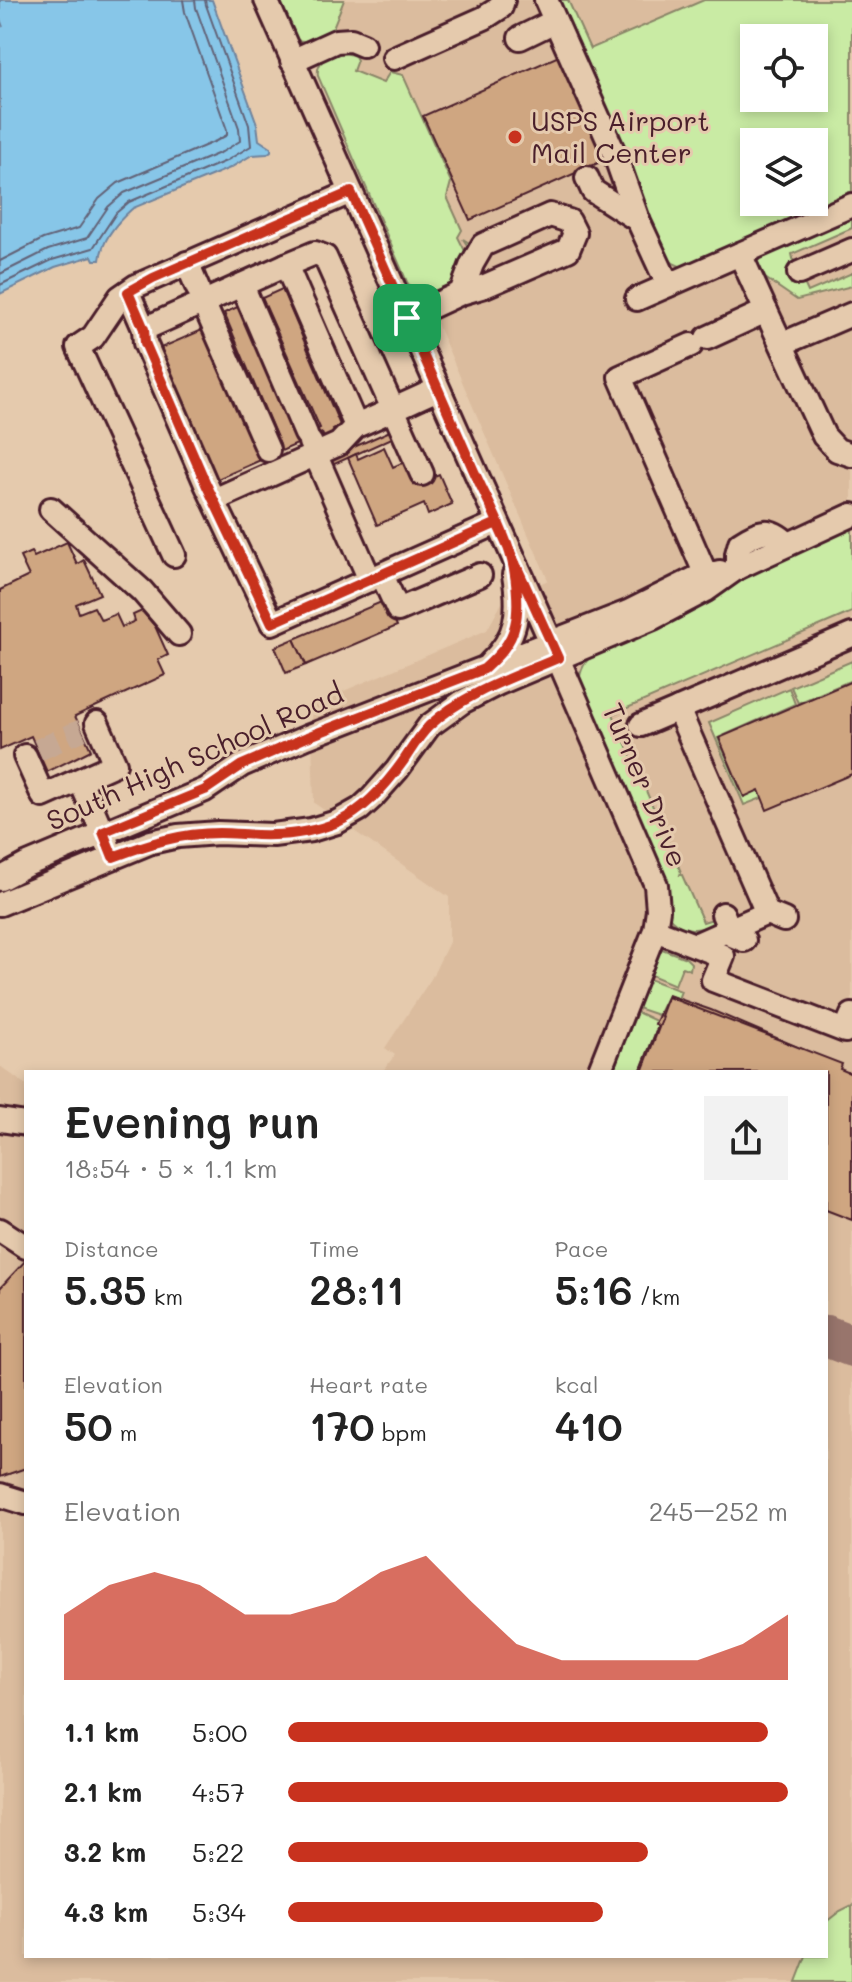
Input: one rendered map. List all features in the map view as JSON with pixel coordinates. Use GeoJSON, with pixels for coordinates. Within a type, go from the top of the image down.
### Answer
{"type":"FeatureCollection","features":[{"type":"Feature","properties":{"kind":"street"},"geometry":{"type":"LineString","coordinates":[[266,0],[554,650]]}},
{"type":"Feature","properties":{"kind":"street"},"geometry":{"type":"LineString","coordinates":[[394,58],[484,18],[501,7],[503,0]]}},
{"type":"Feature","properties":{"kind":"street"},"geometry":{"type":"LineString","coordinates":[[546,0],[615,155],[638,220],[668,285]]}},
{"type":"Feature","properties":{"kind":"street"},"geometry":{"type":"LineString","coordinates":[[520,38],[555,21]]}},
{"type":"Feature","properties":{"kind":"street"},"geometry":{"type":"LineString","coordinates":[[292,61],[336,41],[351,40],[363,45]]}},
{"type":"Feature","properties":{"kind":"street"},"geometry":{"type":"LineString","coordinates":[[587,178],[593,191],[638,220]]}},
{"type":"Feature","properties":{"kind":"street"},"geometry":{"type":"LineString","coordinates":[[174,555],[78,347],[93,337],[120,297],[136,286],[351,192]]}},
{"type":"Feature","properties":{"kind":"street"},"geometry":{"type":"LineString","coordinates":[[637,299],[852,205]]}},
{"type":"Feature","properties":{"kind":"street"},"geometry":{"type":"LineString","coordinates":[[407,318],[568,250],[575,233],[569,221],[550,215],[483,245],[461,293]]}},
{"type":"Feature","properties":{"kind":"street"},"geometry":{"type":"LineString","coordinates":[[799,273],[852,250]]}},
{"type":"Feature","properties":{"kind":"street"},"geometry":{"type":"LineString","coordinates":[[144,329],[200,295],[242,285],[315,253],[325,257],[422,474]]}},
{"type":"Feature","properties":{"kind":"street"},"geometry":{"type":"LineString","coordinates":[[740,254],[824,436],[837,450],[852,455]]}},
{"type":"Feature","properties":{"kind":"street"},"geometry":{"type":"LineString","coordinates":[[187,263],[273,462]]}},
{"type":"Feature","properties":{"kind":"street"},"geometry":{"type":"LineString","coordinates":[[286,265],[356,426]]}},
{"type":"Feature","properties":{"kind":"street"},"geometry":{"type":"LineString","coordinates":[[242,285],[310,443],[376,578],[398,610],[480,575]]}},
{"type":"Feature","properties":{"kind":"street"},"geometry":{"type":"LineString","coordinates":[[128,292],[144,329],[145,343],[272,623],[497,523]]}},
{"type":"Feature","properties":{"kind":"street"},"geometry":{"type":"LineString","coordinates":[[706,575],[620,377],[766,311]]}},
{"type":"Feature","properties":{"kind":"street"},"geometry":{"type":"LineString","coordinates":[[782,344],[852,314]]}},
{"type":"Feature","properties":{"kind":"street"},"geometry":{"type":"LineString","coordinates":[[214,500],[273,462],[310,443],[339,444],[356,426],[438,389]]}},
{"type":"Feature","properties":{"kind":"street"},"geometry":{"type":"LineString","coordinates":[[51,509],[142,591],[179,634]]}},
{"type":"Feature","properties":{"kind":"street"},"geometry":{"type":"LineString","coordinates":[[554,650],[653,618],[706,590],[737,568],[852,515]]}},
{"type":"Feature","properties":{"kind":"street"},"geometry":{"type":"LineString","coordinates":[[484,669],[499,655],[515,626],[516,584],[511,554]]}},
{"type":"Feature","properties":{"kind":"street"},"geometry":{"type":"LineString","coordinates":[[554,650],[698,577],[737,568]]}},
{"type":"Feature","properties":{"kind":"street"},"geometry":{"type":"LineString","coordinates":[[641,725],[852,635]]}},
{"type":"Feature","properties":{"kind":"street","name":"South High School Road"},"geometry":{"type":"LineString","coordinates":[[0,876],[205,790],[242,765],[307,737],[484,669],[554,650]]}},
{"type":"Feature","properties":{"kind":"street","name":"South High School Road"},"geometry":{"type":"LineString","coordinates":[[0,904],[151,842],[218,833],[273,835],[311,830],[337,822],[372,798],[429,726],[554,650]]}},
{"type":"Feature","properties":{"kind":"street","name":"Turner Drive"},"geometry":{"type":"LineString","coordinates":[[554,650],[656,885],[658,910],[655,930],[600,1070]]}},
{"type":"Feature","properties":{"kind":"street"},"geometry":{"type":"LineString","coordinates":[[655,930],[695,945],[730,935],[775,916],[678,709]]}},
{"type":"Feature","properties":{"kind":"street"},"geometry":{"type":"LineString","coordinates":[[23,757],[43,796],[115,764],[97,723]]}},
{"type":"Feature","properties":{"kind":"street"},"geometry":{"type":"LineString","coordinates":[[80,780],[113,857]]}},
{"type":"Feature","properties":{"kind":"street"},"geometry":{"type":"LineString","coordinates":[[730,935],[713,980],[850,1026]]}},
{"type":"Feature","properties":{"kind":"street"},"geometry":{"type":"LineString","coordinates":[[0,1120],[24,1124]]}},
{"type":"Feature","properties":{"kind":"street"},"geometry":{"type":"LineString","coordinates":[[0,1230],[24,1246]]}},
{"type":"Feature","properties":{"kind":"street"},"geometry":{"type":"LineString","coordinates":[[0,1495],[24,1502]]}},
{"type":"Feature","properties":{"kind":"street"},"geometry":{"type":"LineString","coordinates":[[0,1509],[24,1503]]}},
{"type":"Feature","properties":{"kind":"shaded area"},"geometry":{"type":"Polygon","coordinates":[[[297,0],[852,0],[852,1982],[0,1982],[0,1066],[24,1084],[24,1958],[828,1958],[828,1070],[384,1070],[395,1055],[385,1048],[431,979],[449,942],[449,897],[314,803],[311,705],[487,630],[503,601],[548,580],[297,0]]]}},
{"type":"Feature","properties":{"kind":"green space"},"geometry":{"type":"Polygon","coordinates":[[[275,0],[344,0],[332,30],[304,41],[294,39],[275,0]]]}},
{"type":"Feature","properties":{"kind":"green space"},"geometry":{"type":"Polygon","coordinates":[[[552,0],[568,0],[590,49],[704,0],[852,0],[852,196],[828,206],[828,128],[740,128],[740,216],[805,216],[684,268],[668,258],[552,0]]]}},
{"type":"Feature","properties":{"kind":"green space"},"geometry":{"type":"Polygon","coordinates":[[[338,53],[355,56],[357,60],[353,71],[383,83],[390,72],[403,75],[451,182],[447,197],[462,230],[458,237],[465,251],[469,248],[463,239],[474,246],[459,283],[428,297],[415,294],[407,282],[318,76],[323,61],[338,53]]]}},
{"type":"Feature","properties":{"kind":"green space"},"geometry":{"type":"Polygon","coordinates":[[[852,214],[852,228],[792,254],[795,267],[786,272],[791,284],[803,281],[808,292],[852,273],[852,286],[797,300],[752,269],[757,257],[852,214]]]}},
{"type":"Feature","properties":{"kind":"green space"},"geometry":{"type":"Polygon","coordinates":[[[852,525],[852,612],[613,714],[680,875],[703,922],[713,919],[716,923],[696,929],[683,927],[667,914],[579,683],[582,670],[594,652],[776,558],[852,525]]]}},
{"type":"Feature","properties":{"kind":"green space"},"geometry":{"type":"Polygon","coordinates":[[[852,661],[852,680],[798,703],[791,687],[852,661]]]}},
{"type":"Feature","properties":{"kind":"green space"},"geometry":{"type":"Polygon","coordinates":[[[789,688],[795,704],[718,738],[743,796],[759,790],[762,798],[744,805],[709,723],[789,688]]]}},
{"type":"Feature","properties":{"kind":"green space"},"geometry":{"type":"Polygon","coordinates":[[[662,949],[691,963],[690,970],[682,967],[675,985],[651,975],[662,949]]]}},
{"type":"Feature","properties":{"kind":"green space"},"geometry":{"type":"Polygon","coordinates":[[[649,979],[681,991],[678,999],[668,995],[658,1015],[637,1008],[649,979]]]}},
{"type":"Feature","properties":{"kind":"green space"},"geometry":{"type":"Polygon","coordinates":[[[637,1012],[656,1021],[658,1026],[641,1070],[613,1070],[637,1012]]]}},
{"type":"Feature","properties":{"kind":"green space"},"geometry":{"type":"Polygon","coordinates":[[[852,1905],[852,1982],[796,1982],[805,1958],[828,1958],[828,1920],[852,1905]]]}},
{"type":"Feature","properties":{"kind":"water"},"geometry":{"type":"Polygon","coordinates":[[[0,0],[212,0],[257,124],[259,140],[271,151],[252,155],[230,168],[133,208],[112,231],[100,260],[94,260],[92,256],[55,267],[0,294],[0,22],[3,27],[0,0]]]}},
{"type":"Feature","properties":{"kind":"building","name":"USPS Airport Mail Center"},"geometry":{"type":"Polygon","coordinates":[[[561,55],[607,159],[470,220],[423,116],[561,55]]]}},
{"type":"Feature","properties":{"kind":"building"},"geometry":{"type":"Polygon","coordinates":[[[282,289],[340,425],[333,429],[343,454],[333,459],[322,433],[213,481],[156,350],[209,327],[263,452],[280,445],[224,313],[242,305],[300,437],[320,428],[262,298],[282,289]]]}},
{"type":"Feature","properties":{"kind":"building"},"geometry":{"type":"Polygon","coordinates":[[[390,431],[392,438],[330,466],[327,459],[390,431]]]}},
{"type":"Feature","properties":{"kind":"building"},"geometry":{"type":"Polygon","coordinates":[[[384,447],[393,467],[406,461],[416,484],[439,474],[452,504],[428,515],[424,504],[377,525],[348,458],[356,454],[358,459],[384,447]]]}},
{"type":"Feature","properties":{"kind":"building"},"geometry":{"type":"Polygon","coordinates":[[[67,542],[77,564],[84,560],[100,594],[76,604],[79,613],[94,607],[101,620],[116,614],[122,627],[135,621],[133,615],[142,611],[155,626],[168,655],[158,660],[165,675],[75,716],[91,750],[47,772],[31,736],[0,750],[0,590],[29,576],[20,557],[31,552],[34,557],[67,542]]]}},
{"type":"Feature","properties":{"kind":"building"},"geometry":{"type":"Polygon","coordinates":[[[386,600],[397,626],[306,665],[294,639],[386,600]]]}},
{"type":"Feature","properties":{"kind":"building"},"geometry":{"type":"Polygon","coordinates":[[[294,639],[306,665],[286,673],[275,647],[294,639]]]}},
{"type":"Feature","properties":{"kind":"building"},"geometry":{"type":"Polygon","coordinates":[[[852,681],[852,774],[767,810],[759,790],[744,797],[719,738],[852,681]]]}},
{"type":"Feature","properties":{"kind":"building"},"geometry":{"type":"Polygon","coordinates":[[[668,995],[826,1059],[824,1065],[834,1069],[828,1084],[828,1070],[641,1070],[658,1026],[655,1024],[668,995]]]}},
{"type":"Feature","properties":{"kind":"building"},"geometry":{"type":"Polygon","coordinates":[[[668,997],[842,1064],[840,1069],[852,1074],[852,1220],[828,1211],[828,1070],[643,1070],[668,997]]]}},
{"type":"Feature","properties":{"kind":"building"},"geometry":{"type":"Polygon","coordinates":[[[24,1262],[24,1469],[0,1477],[0,1288],[24,1262]]]}},
{"type":"Feature","properties":{"kind":"taxiway"},"geometry":{"type":"LineString","coordinates":[[828,1337],[852,1346]]}},
{"type":"Feature","properties":{"kind":"tunnel"},"geometry":{"type":"LineString","coordinates":[[38,750],[82,730]]}},
{"type":"Feature","properties":{"kind":"place","name":"USPS Airport Mail Center"},"geometry":{"type":"Point","coordinates":[515,137]}},
{"type":"Feature","properties":{"kind":"route"},"geometry":{"type":"LineString","coordinates":[[407,318],[351,192],[153,278],[128,292],[144,329],[145,343],[206,484],[272,623],[497,523],[558,658],[499,683],[442,716],[429,726],[372,798],[350,816],[337,822],[311,830],[273,835],[218,833],[178,836],[151,842],[113,857],[103,832],[205,790],[242,765],[307,737],[484,669],[508,642],[517,615],[511,554],[497,523],[448,413],[407,318]]}}]}
